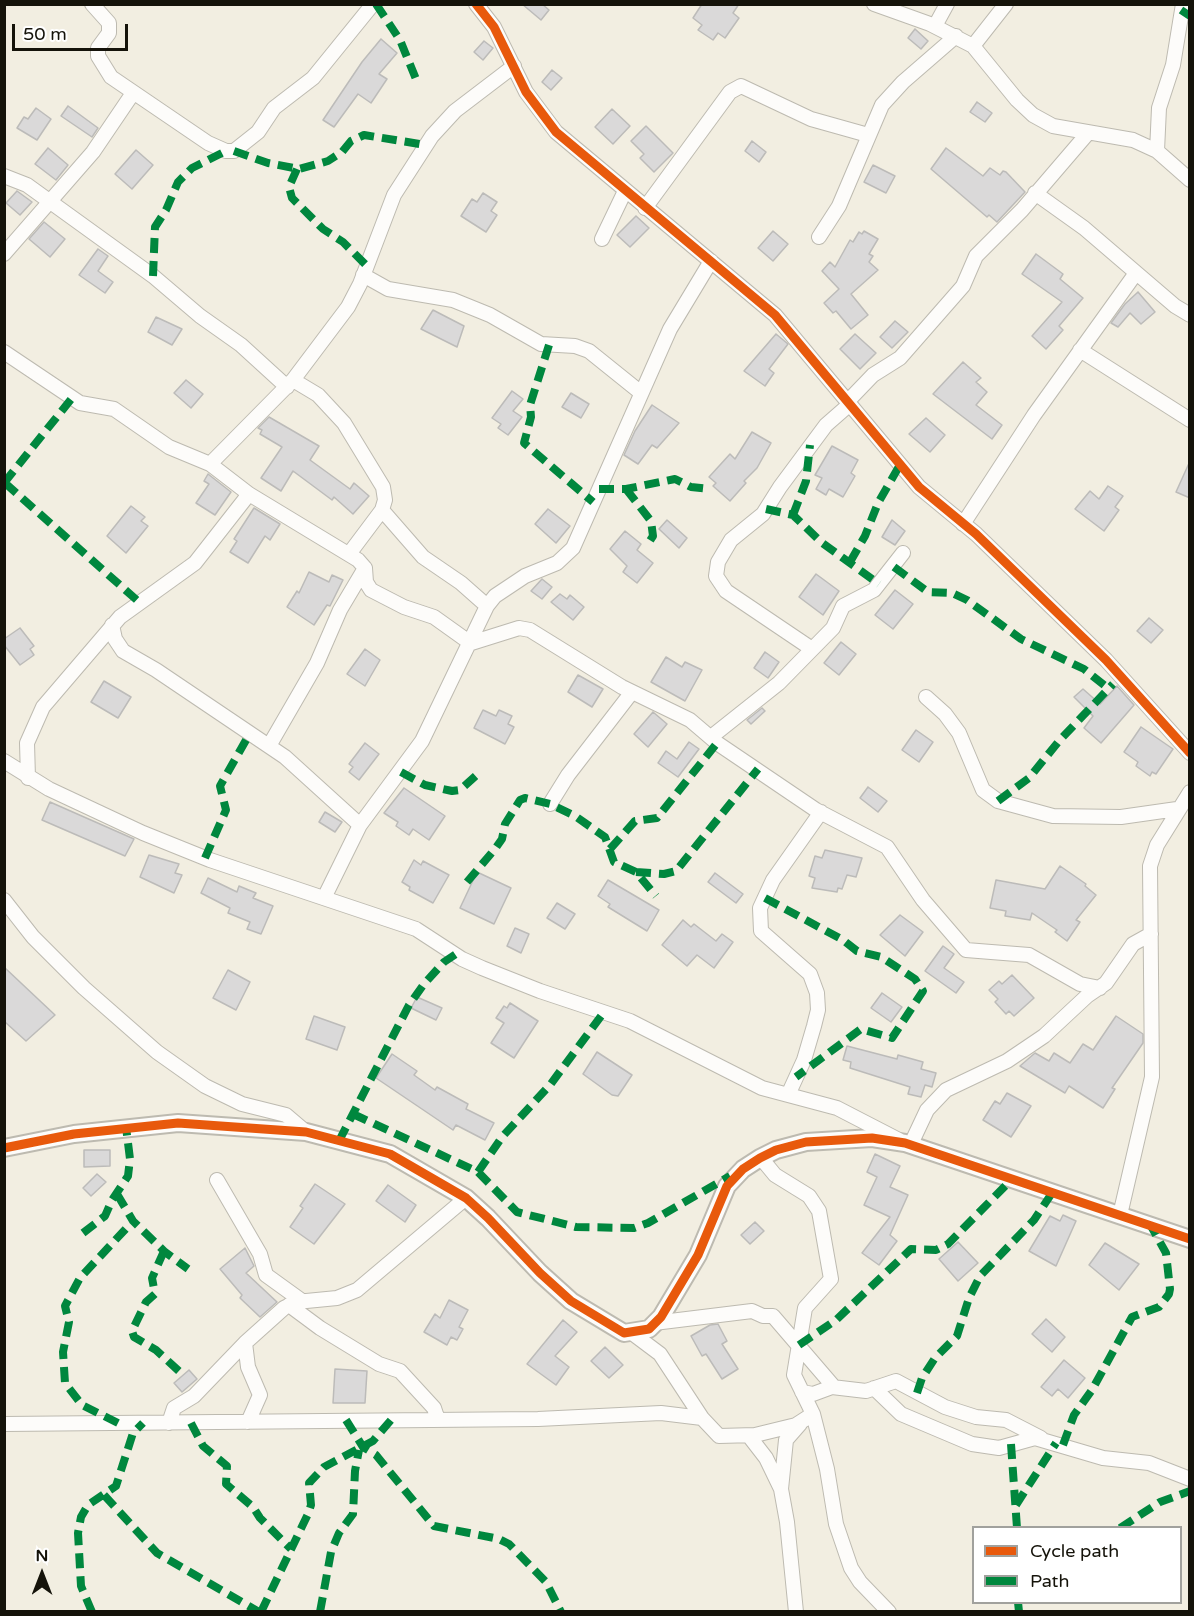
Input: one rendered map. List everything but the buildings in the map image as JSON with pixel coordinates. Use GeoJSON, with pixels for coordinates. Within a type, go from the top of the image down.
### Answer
{"type":"FeatureCollection","features":[{"type":"Feature","properties":{"kind":"street"},"geometry":{"type":"LineString","coordinates":[[92,4],[107,18],[110,25],[109,33],[98,48],[98,56],[111,77],[217,149],[234,151],[258,132],[274,108],[313,78],[373,4]]}},
{"type":"Feature","properties":{"kind":"street"},"geometry":{"type":"LineString","coordinates":[[476,4],[494,27],[526,92],[556,132],[776,315],[919,487],[963,524],[1106,660],[1190,753]]}},
{"type":"Feature","properties":{"kind":"street"},"geometry":{"type":"LineString","coordinates":[[874,4],[935,26],[973,46],[1017,100],[1034,115],[1053,126],[1088,133],[1122,136],[1157,151],[1190,180]]}},
{"type":"Feature","properties":{"kind":"street"},"geometry":{"type":"LineString","coordinates":[[935,26],[947,4]]}},
{"type":"Feature","properties":{"kind":"street"},"geometry":{"type":"LineString","coordinates":[[973,46],[1006,4]]}},
{"type":"Feature","properties":{"kind":"street"},"geometry":{"type":"LineString","coordinates":[[1157,151],[1159,108],[1173,65],[1183,4]]}},
{"type":"Feature","properties":{"kind":"street"},"geometry":{"type":"LineString","coordinates":[[819,237],[839,206],[882,105],[892,92],[956,36]]}},
{"type":"Feature","properties":{"kind":"street"},"geometry":{"type":"LineString","coordinates":[[210,464],[290,383],[348,307],[394,195],[432,136],[455,111],[514,66]]}},
{"type":"Feature","properties":{"kind":"street"},"geometry":{"type":"LineString","coordinates":[[645,208],[730,92],[741,86],[811,119],[868,135]]}},
{"type":"Feature","properties":{"kind":"street"},"geometry":{"type":"LineString","coordinates":[[4,254],[93,152],[133,93]]}},
{"type":"Feature","properties":{"kind":"street"},"geometry":{"type":"LineString","coordinates":[[812,648],[726,591],[716,576],[718,561],[731,540],[763,514],[826,425],[873,375],[900,358],[963,286],[976,256],[1022,210],[1088,133]]}},
{"type":"Feature","properties":{"kind":"street"},"geometry":{"type":"LineString","coordinates":[[4,176],[27,185],[153,276],[200,316],[242,345],[290,383],[318,395],[344,423],[383,487],[385,500],[382,510],[349,554]]}},
{"type":"Feature","properties":{"kind":"street"},"geometry":{"type":"LineString","coordinates":[[602,239],[625,191]]}},
{"type":"Feature","properties":{"kind":"street"},"geometry":{"type":"LineString","coordinates":[[1035,193],[1084,228],[1175,306],[1190,315]]}},
{"type":"Feature","properties":{"kind":"street"},"geometry":{"type":"LineString","coordinates":[[325,896],[360,825],[422,741],[487,606],[495,596],[525,576],[564,558],[573,548],[640,392],[670,330],[711,261]]}},
{"type":"Feature","properties":{"kind":"street"},"geometry":{"type":"LineString","coordinates":[[963,524],[1080,350],[1136,273]]}},
{"type":"Feature","properties":{"kind":"street"},"geometry":{"type":"LineString","coordinates":[[363,275],[388,289],[453,300],[490,315],[542,344],[574,346],[589,351],[640,392]]}},
{"type":"Feature","properties":{"kind":"street"},"geometry":{"type":"LineString","coordinates":[[1080,350],[1190,420]]}},
{"type":"Feature","properties":{"kind":"street"},"geometry":{"type":"LineString","coordinates":[[4,352],[80,403],[114,409],[153,438],[189,457],[210,464],[249,494],[349,554],[365,568],[366,582],[371,590],[404,607],[434,617],[469,643]]}},
{"type":"Feature","properties":{"kind":"street"},"geometry":{"type":"LineString","coordinates":[[28,778],[27,743],[38,714],[112,625],[130,608],[195,563],[249,494]]}},
{"type":"Feature","properties":{"kind":"street"},"geometry":{"type":"LineString","coordinates":[[382,510],[423,557],[461,583],[487,606]]}},
{"type":"Feature","properties":{"kind":"street"},"geometry":{"type":"LineString","coordinates":[[711,737],[778,683],[832,628],[843,606],[874,590],[903,553]]}},
{"type":"Feature","properties":{"kind":"street"},"geometry":{"type":"LineString","coordinates":[[269,746],[317,663],[340,610],[365,568]]}},
{"type":"Feature","properties":{"kind":"street"},"geometry":{"type":"LineString","coordinates":[[112,625],[118,646],[123,651],[156,670],[285,757],[360,825]]}},
{"type":"Feature","properties":{"kind":"street"},"geometry":{"type":"LineString","coordinates":[[469,643],[519,628],[530,630],[632,692],[690,720],[711,737],[821,812],[886,847],[923,900],[966,950],[1029,955],[1080,984],[1100,988]]}},
{"type":"Feature","properties":{"kind":"street"},"geometry":{"type":"LineString","coordinates":[[550,804],[632,692]]}},
{"type":"Feature","properties":{"kind":"street"},"geometry":{"type":"LineString","coordinates":[[927,696],[945,714],[959,734],[983,790],[998,801],[1053,816],[1121,817],[1177,809]]}},
{"type":"Feature","properties":{"kind":"street"},"geometry":{"type":"LineString","coordinates":[[4,761],[28,778],[143,832],[205,858],[325,896],[416,929],[482,968],[540,991],[630,1021],[762,1088],[837,1108],[908,1143],[1190,1239]]}},
{"type":"Feature","properties":{"kind":"street"},"geometry":{"type":"LineString","coordinates":[[1120,1215],[1152,1077],[1151,859],[1177,809],[1190,792]]}},
{"type":"Feature","properties":{"kind":"street"},"geometry":{"type":"LineString","coordinates":[[788,1095],[804,1060],[814,1026],[818,1010],[817,993],[810,975],[761,931],[760,908],[773,879],[821,812]]}},
{"type":"Feature","properties":{"kind":"street"},"geometry":{"type":"LineString","coordinates":[[4,900],[33,937],[84,988],[157,1052],[205,1086],[243,1104],[286,1115],[306,1132]]}},
{"type":"Feature","properties":{"kind":"street"},"geometry":{"type":"LineString","coordinates":[[908,1143],[927,1110],[946,1090],[1007,1061],[1057,1026],[1077,1005],[1112,977],[1133,944],[1151,934]]}},
{"type":"Feature","properties":{"kind":"street"},"geometry":{"type":"LineString","coordinates":[[4,1148],[74,1134],[178,1123],[306,1132],[390,1154],[466,1197],[489,1218],[540,1273],[572,1301],[624,1333],[632,1333],[649,1329],[673,1299],[698,1255],[727,1186],[743,1168],[776,1150],[806,1142],[872,1138],[908,1143]]}},
{"type":"Feature","properties":{"kind":"street"},"geometry":{"type":"LineString","coordinates":[[761,1158],[776,1175],[809,1196],[819,1211],[831,1279],[805,1308],[803,1330],[794,1368],[796,1382],[813,1414],[827,1469],[836,1524],[851,1568],[860,1582],[889,1611]]}},
{"type":"Feature","properties":{"kind":"street"},"geometry":{"type":"LineString","coordinates":[[217,1180],[260,1254],[266,1275],[320,1328],[379,1364],[400,1371],[434,1408],[438,1419]]}},
{"type":"Feature","properties":{"kind":"street"},"geometry":{"type":"LineString","coordinates":[[169,1423],[174,1408],[194,1396],[245,1343],[295,1303],[337,1298],[357,1290],[466,1197]]}},
{"type":"Feature","properties":{"kind":"street"},"geometry":{"type":"LineString","coordinates":[[654,1323],[752,1311],[776,1318],[834,1387]]}},
{"type":"Feature","properties":{"kind":"street"},"geometry":{"type":"LineString","coordinates":[[632,1333],[660,1354],[702,1419],[719,1436],[749,1436],[800,1424]]}},
{"type":"Feature","properties":{"kind":"street"},"geometry":{"type":"LineString","coordinates":[[245,1343],[248,1367],[260,1395],[248,1422]]}},
{"type":"Feature","properties":{"kind":"street"},"geometry":{"type":"LineString","coordinates":[[802,1392],[813,1394],[828,1387],[859,1391],[896,1381],[945,1407],[976,1417],[1006,1420],[1042,1439],[1103,1458],[1149,1463],[1190,1479]]}},
{"type":"Feature","properties":{"kind":"street"},"geometry":{"type":"LineString","coordinates":[[874,1388],[901,1414],[972,1444],[991,1449],[1030,1438],[1042,1439]]}},
{"type":"Feature","properties":{"kind":"street"},"geometry":{"type":"LineString","coordinates":[[4,1424],[538,1419],[661,1413],[702,1419]]}},
{"type":"Feature","properties":{"kind":"street"},"geometry":{"type":"LineString","coordinates":[[781,1491],[786,1440],[800,1424],[813,1414]]}},
{"type":"Feature","properties":{"kind":"street"},"geometry":{"type":"LineString","coordinates":[[749,1436],[766,1458],[781,1491],[787,1522],[789,1565],[796,1611]]}},
{"type":"Feature","properties":{"kind":"marked path"},"geometry":{"type":"LineString","coordinates":[[376,4],[400,40],[416,79]]}},
{"type":"Feature","properties":{"kind":"marked path"},"geometry":{"type":"LineString","coordinates":[[1181,10],[1190,16]]}},
{"type":"Feature","properties":{"kind":"marked path"},"geometry":{"type":"LineString","coordinates":[[234,151],[268,163],[299,169],[328,161],[342,152],[351,141],[364,135],[426,145]]}},
{"type":"Feature","properties":{"kind":"marked path"},"geometry":{"type":"LineString","coordinates":[[153,276],[155,227],[166,210],[178,182],[192,168],[226,151]]}},
{"type":"Feature","properties":{"kind":"marked path"},"geometry":{"type":"LineString","coordinates":[[297,169],[289,187],[292,198],[323,229],[343,242],[366,265]]}},
{"type":"Feature","properties":{"kind":"marked path"},"geometry":{"type":"LineString","coordinates":[[549,345],[530,405],[531,417],[524,443],[593,502]]}},
{"type":"Feature","properties":{"kind":"marked path"},"geometry":{"type":"LineString","coordinates":[[4,483],[72,398]]}},
{"type":"Feature","properties":{"kind":"marked path"},"geometry":{"type":"LineString","coordinates":[[793,515],[806,481],[810,445]]}},
{"type":"Feature","properties":{"kind":"marked path"},"geometry":{"type":"LineString","coordinates":[[850,562],[865,536],[878,503],[901,463]]}},
{"type":"Feature","properties":{"kind":"marked path"},"geometry":{"type":"LineString","coordinates":[[599,489],[626,489],[675,479],[691,487],[709,489]]}},
{"type":"Feature","properties":{"kind":"marked path"},"geometry":{"type":"LineString","coordinates":[[5,483],[139,602]]}},
{"type":"Feature","properties":{"kind":"marked path"},"geometry":{"type":"LineString","coordinates":[[626,489],[651,521],[653,536],[646,547]]}},
{"type":"Feature","properties":{"kind":"marked path"},"geometry":{"type":"LineString","coordinates":[[766,509],[793,515],[821,542],[879,584]]}},
{"type":"Feature","properties":{"kind":"marked path"},"geometry":{"type":"LineString","coordinates":[[894,567],[928,592],[952,593],[967,600],[1021,639],[1084,669],[1109,689]]}},
{"type":"Feature","properties":{"kind":"marked path"},"geometry":{"type":"LineString","coordinates":[[998,801],[1029,778],[1059,741],[1113,684]]}},
{"type":"Feature","properties":{"kind":"marked path"},"geometry":{"type":"LineString","coordinates":[[205,858],[226,810],[220,786],[250,733]]}},
{"type":"Feature","properties":{"kind":"marked path"},"geometry":{"type":"LineString","coordinates":[[610,849],[635,821],[657,818],[717,743]]}},
{"type":"Feature","properties":{"kind":"marked path"},"geometry":{"type":"LineString","coordinates":[[636,872],[664,874],[676,871],[758,769]]}},
{"type":"Feature","properties":{"kind":"marked path"},"geometry":{"type":"LineString","coordinates":[[401,772],[425,785],[452,791],[460,790],[481,771]]}},
{"type":"Feature","properties":{"kind":"marked path"},"geometry":{"type":"LineString","coordinates":[[467,882],[502,839],[505,824],[520,800],[525,798],[550,804],[575,816],[605,837],[614,862],[636,872],[656,896]]}},
{"type":"Feature","properties":{"kind":"marked path"},"geometry":{"type":"LineString","coordinates":[[765,898],[843,940],[857,951],[881,957],[915,979],[923,991],[892,1038],[861,1029],[796,1077]]}},
{"type":"Feature","properties":{"kind":"marked path"},"geometry":{"type":"LineString","coordinates":[[339,1141],[409,1005],[444,962],[456,954]]}},
{"type":"Feature","properties":{"kind":"marked path"},"geometry":{"type":"LineString","coordinates":[[478,1172],[502,1137],[550,1085],[604,1012]]}},
{"type":"Feature","properties":{"kind":"marked path"},"geometry":{"type":"LineString","coordinates":[[353,1114],[478,1172],[517,1212],[576,1227],[634,1228],[648,1223],[730,1176]]}},
{"type":"Feature","properties":{"kind":"marked path"},"geometry":{"type":"LineString","coordinates":[[83,1233],[105,1216],[112,1200],[128,1176],[130,1159],[126,1127]]}},
{"type":"Feature","properties":{"kind":"marked path"},"geometry":{"type":"LineString","coordinates":[[799,1345],[836,1320],[911,1249],[936,1250],[948,1244],[1012,1179]]}},
{"type":"Feature","properties":{"kind":"marked path"},"geometry":{"type":"LineString","coordinates":[[917,1393],[922,1378],[935,1358],[957,1336],[969,1298],[980,1276],[1034,1220],[1052,1193]]}},
{"type":"Feature","properties":{"kind":"marked path"},"geometry":{"type":"LineString","coordinates":[[117,1194],[133,1221],[165,1252],[188,1269]]}},
{"type":"Feature","properties":{"kind":"marked path"},"geometry":{"type":"LineString","coordinates":[[118,1423],[82,1405],[65,1383],[63,1352],[69,1322],[65,1306],[80,1278],[133,1221]]}},
{"type":"Feature","properties":{"kind":"marked path"},"geometry":{"type":"LineString","coordinates":[[1063,1445],[1074,1415],[1092,1390],[1132,1317],[1159,1307],[1169,1294],[1166,1253],[1151,1226]]}},
{"type":"Feature","properties":{"kind":"marked path"},"geometry":{"type":"LineString","coordinates":[[164,1251],[152,1278],[155,1294],[146,1302],[132,1331],[134,1337],[156,1350],[181,1373]]}},
{"type":"Feature","properties":{"kind":"marked path"},"geometry":{"type":"LineString","coordinates":[[346,1420],[363,1447],[376,1455],[434,1526],[499,1539],[509,1544],[546,1582],[561,1612]]}},
{"type":"Feature","properties":{"kind":"marked path"},"geometry":{"type":"LineString","coordinates":[[261,1612],[308,1514],[311,1505],[309,1483],[324,1467],[373,1441],[391,1420]]}},
{"type":"Feature","properties":{"kind":"marked path"},"geometry":{"type":"LineString","coordinates":[[92,1612],[81,1586],[78,1533],[81,1517],[88,1505],[116,1486],[133,1433],[143,1423]]}},
{"type":"Feature","properties":{"kind":"marked path"},"geometry":{"type":"LineString","coordinates":[[191,1423],[203,1446],[227,1466],[226,1484],[253,1507],[260,1518],[291,1549]]}},
{"type":"Feature","properties":{"kind":"marked path"},"geometry":{"type":"LineString","coordinates":[[1016,1505],[1056,1443]]}},
{"type":"Feature","properties":{"kind":"marked path"},"geometry":{"type":"LineString","coordinates":[[1011,1444],[1017,1526]]}},
{"type":"Feature","properties":{"kind":"marked path"},"geometry":{"type":"LineString","coordinates":[[320,1612],[331,1552],[339,1533],[353,1514],[355,1471],[359,1450]]}},
{"type":"Feature","properties":{"kind":"marked path"},"geometry":{"type":"LineString","coordinates":[[1123,1526],[1160,1502],[1190,1491]]}},
{"type":"Feature","properties":{"kind":"marked path"},"geometry":{"type":"LineString","coordinates":[[104,1495],[157,1553],[259,1612]]}},
{"type":"Feature","properties":{"kind":"marked path"},"geometry":{"type":"LineString","coordinates":[[1018,1604],[1019,1612]]}},
{"type":"Feature","properties":{"kind":"cycle path"},"geometry":{"type":"LineString","coordinates":[[476,4],[494,27],[526,92],[556,132],[775,315],[919,487],[976,534],[1106,660],[1190,753]]}},
{"type":"Feature","properties":{"kind":"cycle path"},"geometry":{"type":"LineString","coordinates":[[4,1148],[74,1134],[178,1123],[306,1132],[390,1154],[466,1198],[571,1301],[624,1333],[649,1329],[661,1317],[698,1255],[727,1186],[743,1169],[776,1150],[806,1142],[872,1138],[905,1143],[1190,1239]]}}]}
